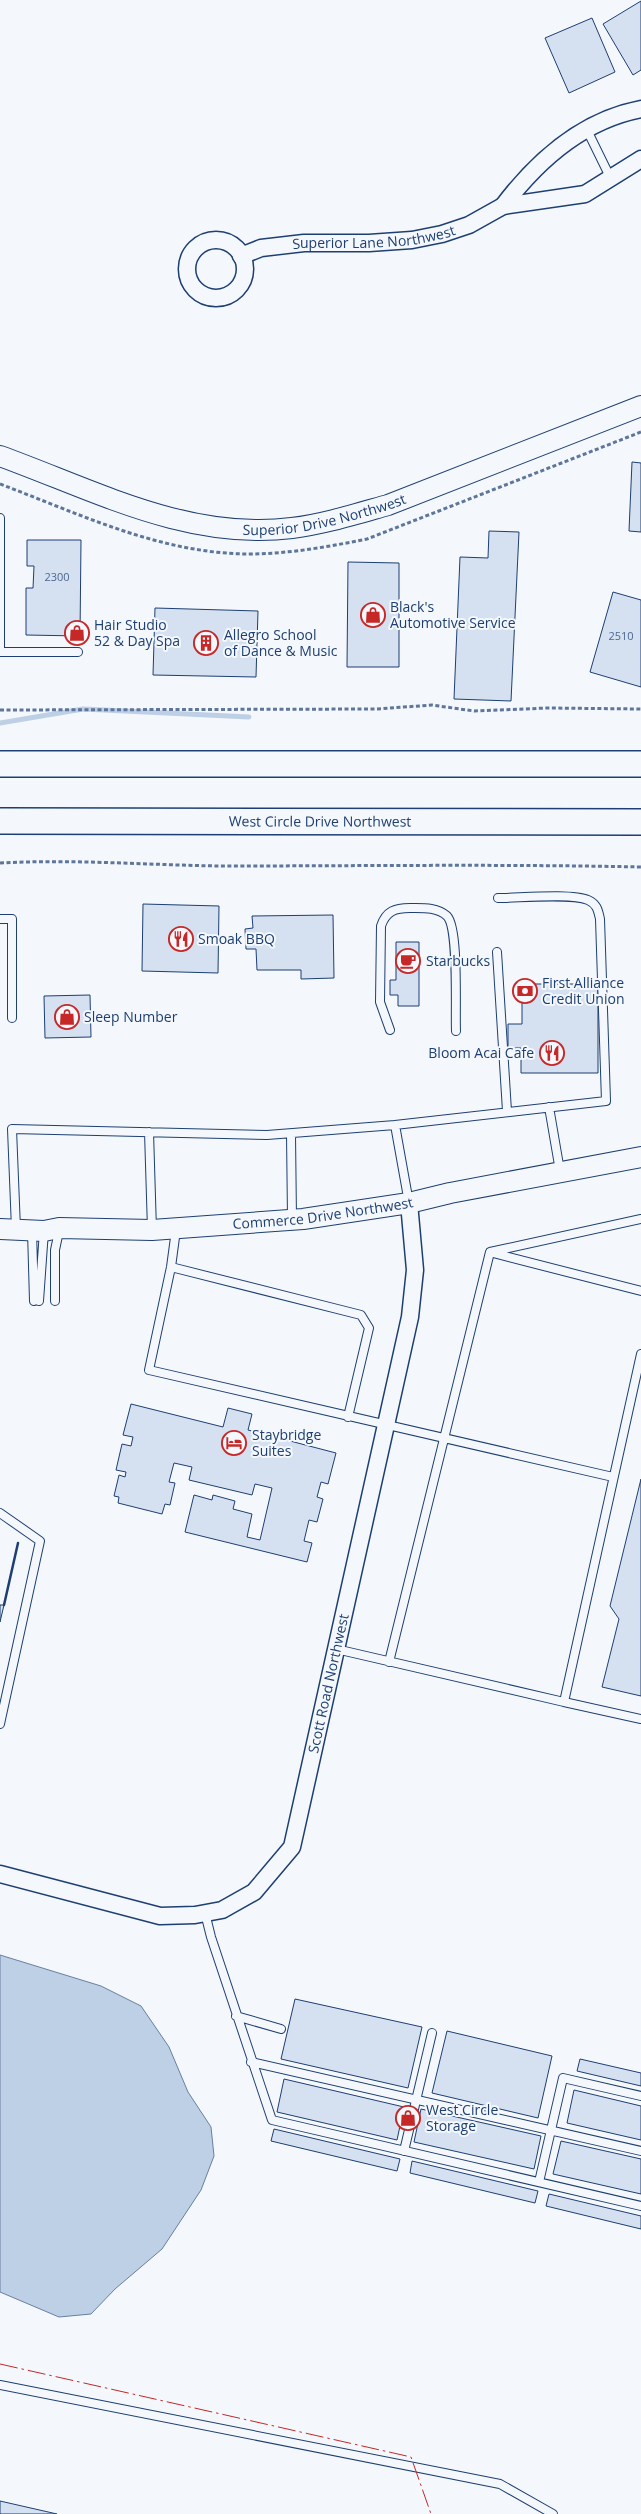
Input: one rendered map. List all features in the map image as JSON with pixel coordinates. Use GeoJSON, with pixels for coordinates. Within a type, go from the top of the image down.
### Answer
{"type":"FeatureCollection","features":[{"type":"Feature","properties":{"kind":"main road"},"geometry":{"type":"LineString","coordinates":[[0,764],[641,764]]}},
{"type":"Feature","properties":{"kind":"main road","name":"West Circle Drive Northwest"},"geometry":{"type":"LineString","coordinates":[[0,821],[641,822]]}},
{"type":"Feature","properties":{"kind":"street","name":"Superior Lane Northwest"},"geometry":{"type":"LineString","coordinates":[[503,206],[524,179],[556,148],[586,130],[615,116],[641,109]]}},
{"type":"Feature","properties":{"kind":"street","name":"Superior Lane Northwest"},"geometry":{"type":"LineString","coordinates":[[241,256],[261,248],[304,243],[369,243],[412,240],[442,234],[469,224],[503,206],[584,194],[641,159]]}},
{"type":"Feature","properties":{"kind":"street","name":"Superior Drive Northwest"},"geometry":{"type":"LineString","coordinates":[[0,456],[134,508],[169,518],[228,528],[290,528],[348,517],[388,505],[641,406]]}},
{"type":"Feature","properties":{"kind":"street","name":"Commerce Drive Northwest"},"geometry":{"type":"LineString","coordinates":[[30,1229],[152,1230],[292,1220],[409,1203],[450,1193],[641,1157]]}},
{"type":"Feature","properties":{"kind":"street","name":"Scott Road Northwest"},"geometry":{"type":"LineString","coordinates":[[0,1874],[160,1916],[205,1913],[222,1910],[254,1892],[292,1847],[386,1426],[414,1291],[414,1252],[409,1203]]}},
{"type":"Feature","properties":{"kind":"lane"},"geometry":{"type":"LineString","coordinates":[[586,130],[611,179]]}},
{"type":"Feature","properties":{"kind":"lane"},"geometry":{"type":"LineString","coordinates":[[0,518],[0,652],[78,652]]}},
{"type":"Feature","properties":{"kind":"lane"},"geometry":{"type":"LineString","coordinates":[[36,1301],[30,1229],[12,1129],[291,1134],[395,1125],[606,1101],[600,919],[597,906],[588,900],[498,898]]}},
{"type":"Feature","properties":{"kind":"lane"},"geometry":{"type":"LineString","coordinates":[[390,1030],[380,1002],[381,926],[386,916],[396,908],[431,908],[439,910],[448,917],[452,924],[456,1031]]}},
{"type":"Feature","properties":{"kind":"lane"},"geometry":{"type":"LineString","coordinates":[[0,919],[12,919],[12,1018]]}},
{"type":"Feature","properties":{"kind":"lane"},"geometry":{"type":"LineString","coordinates":[[497,952],[507,1111]]}},
{"type":"Feature","properties":{"kind":"lane"},"geometry":{"type":"LineString","coordinates":[[549,1107],[560,1172]]}},
{"type":"Feature","properties":{"kind":"lane"},"geometry":{"type":"LineString","coordinates":[[395,1125],[409,1203]]}},
{"type":"Feature","properties":{"kind":"lane"},"geometry":{"type":"LineString","coordinates":[[149,1132],[152,1230]]}},
{"type":"Feature","properties":{"kind":"lane"},"geometry":{"type":"LineString","coordinates":[[291,1134],[292,1220]]}},
{"type":"Feature","properties":{"kind":"lane"},"geometry":{"type":"LineString","coordinates":[[490,1252],[641,1219]]}},
{"type":"Feature","properties":{"kind":"lane"},"geometry":{"type":"LineString","coordinates":[[176,1228],[171,1267],[149,1370],[614,1477]]}},
{"type":"Feature","properties":{"kind":"lane"},"geometry":{"type":"LineString","coordinates":[[30,1229],[55,1250],[55,1301]]}},
{"type":"Feature","properties":{"kind":"lane"},"geometry":{"type":"LineString","coordinates":[[490,1252],[641,1291]]}},
{"type":"Feature","properties":{"kind":"lane"},"geometry":{"type":"LineString","coordinates":[[389,1662],[490,1252]]}},
{"type":"Feature","properties":{"kind":"lane"},"geometry":{"type":"LineString","coordinates":[[171,1267],[361,1315],[370,1328],[348,1417]]}},
{"type":"Feature","properties":{"kind":"lane"},"geometry":{"type":"LineString","coordinates":[[564,1702],[641,1354]]}},
{"type":"Feature","properties":{"kind":"lane"},"geometry":{"type":"LineString","coordinates":[[0,1513],[40,1540],[0,1724]]}},
{"type":"Feature","properties":{"kind":"lane"},"geometry":{"type":"LineString","coordinates":[[336,1649],[641,1719]]}},
{"type":"Feature","properties":{"kind":"lane"},"geometry":{"type":"LineString","coordinates":[[205,1913],[236,2016],[272,2120],[641,2206]]}},
{"type":"Feature","properties":{"kind":"lane"},"geometry":{"type":"LineString","coordinates":[[236,2016],[281,2029]]}},
{"type":"Feature","properties":{"kind":"lane"},"geometry":{"type":"LineString","coordinates":[[404,2151],[432,2033]]}},
{"type":"Feature","properties":{"kind":"lane"},"geometry":{"type":"LineString","coordinates":[[251,2062],[641,2151]]}},
{"type":"Feature","properties":{"kind":"lane"},"geometry":{"type":"LineString","coordinates":[[539,2182],[563,2078],[641,2096]]}},
{"type":"Feature","properties":{"kind":"lane"},"geometry":{"type":"LineString","coordinates":[[0,2385],[500,2484],[553,2514]]}},
{"type":"Feature","properties":{"kind":"path"},"geometry":{"type":"LineString","coordinates":[[0,710],[378,708],[432,705],[474,711],[548,708],[641,709]]}},
{"type":"Feature","properties":{"kind":"path"},"geometry":{"type":"LineString","coordinates":[[0,863],[41,861],[218,866],[533,865],[641,867]]}},
{"type":"Feature","properties":{"kind":"water"},"geometry":{"type":"Polygon","coordinates":[[[0,1955],[101,1986],[141,2006],[169,2047],[188,2092],[211,2127],[214,2156],[201,2190],[162,2249],[115,2289],[91,2314],[59,2317],[0,2292],[0,1955]]]}},
{"type":"Feature","properties":{"kind":"building"},"geometry":{"type":"Polygon","coordinates":[[[641,1],[641,70],[633,75],[603,24],[641,1]]]}},
{"type":"Feature","properties":{"kind":"building"},"geometry":{"type":"Polygon","coordinates":[[[592,18],[615,72],[569,93],[545,38],[592,18]]]}},
{"type":"Feature","properties":{"kind":"building"},"geometry":{"type":"Polygon","coordinates":[[[632,462],[641,463],[641,532],[629,531],[632,462]]]}},
{"type":"Feature","properties":{"kind":"building"},"geometry":{"type":"Polygon","coordinates":[[[489,531],[519,532],[511,701],[454,699],[460,557],[488,558],[489,531]]]}},
{"type":"Feature","properties":{"kind":"building"},"geometry":{"type":"Polygon","coordinates":[[[27,540],[81,540],[80,636],[26,635],[26,588],[33,588],[34,566],[27,566],[27,540]]]}},
{"type":"Feature","properties":{"kind":"building","name":"Black's Automotive Service"},"geometry":{"type":"Polygon","coordinates":[[[348,562],[399,563],[399,667],[347,667],[348,562]]]}},
{"type":"Feature","properties":{"kind":"building"},"geometry":{"type":"Polygon","coordinates":[[[613,592],[641,600],[641,687],[590,672],[613,592]]]}},
{"type":"Feature","properties":{"kind":"building","name":"Allegro School of Dance & Music"},"geometry":{"type":"Polygon","coordinates":[[[155,608],[258,611],[256,677],[153,675],[155,608]]]}},
{"type":"Feature","properties":{"kind":"building","name":"Smoak BBQ"},"geometry":{"type":"Polygon","coordinates":[[[143,904],[219,906],[218,973],[142,971],[143,904]]]}},
{"type":"Feature","properties":{"kind":"building"},"geometry":{"type":"Polygon","coordinates":[[[333,915],[334,978],[301,979],[301,970],[257,970],[256,949],[246,949],[245,929],[253,928],[252,916],[333,915]]]}},
{"type":"Feature","properties":{"kind":"building","name":"Starbucks"},"geometry":{"type":"Polygon","coordinates":[[[396,942],[419,942],[419,1006],[398,1006],[398,995],[390,995],[390,980],[396,980],[396,942]]]}},
{"type":"Feature","properties":{"kind":"building"},"geometry":{"type":"Polygon","coordinates":[[[522,984],[598,984],[598,1073],[521,1073],[521,1048],[508,1048],[508,1024],[522,1024],[522,984]]]}},
{"type":"Feature","properties":{"kind":"building","name":"Sleep Number"},"geometry":{"type":"Polygon","coordinates":[[[90,995],[91,1037],[45,1038],[44,996],[90,995]]]}},
{"type":"Feature","properties":{"kind":"building"},"geometry":{"type":"Polygon","coordinates":[[[131,1404],[223,1427],[228,1408],[252,1414],[248,1430],[336,1453],[328,1484],[321,1482],[317,1497],[323,1499],[317,1522],[309,1520],[304,1541],[312,1543],[307,1562],[185,1532],[194,1495],[212,1500],[213,1495],[235,1501],[233,1509],[252,1514],[247,1537],[260,1540],[272,1488],[255,1484],[252,1495],[189,1480],[192,1467],[174,1463],[169,1482],[175,1483],[170,1505],[165,1504],[162,1514],[118,1503],[119,1497],[114,1496],[119,1475],[125,1477],[126,1472],[116,1470],[122,1444],[131,1446],[133,1437],[123,1435],[131,1404]]]}},
{"type":"Feature","properties":{"kind":"building"},"geometry":{"type":"Polygon","coordinates":[[[641,1479],[641,1696],[602,1687],[619,1619],[610,1606],[641,1479]]]}},
{"type":"Feature","properties":{"kind":"building"},"geometry":{"type":"Polygon","coordinates":[[[0,1605],[4,1605],[0,1622],[0,1605]]]}},
{"type":"Feature","properties":{"kind":"building"},"geometry":{"type":"Polygon","coordinates":[[[295,1999],[422,2027],[408,2088],[281,2059],[295,1999]]]}},
{"type":"Feature","properties":{"kind":"building"},"geometry":{"type":"Polygon","coordinates":[[[447,2031],[552,2056],[538,2118],[432,2093],[447,2031]]]}},
{"type":"Feature","properties":{"kind":"building"},"geometry":{"type":"Polygon","coordinates":[[[580,2059],[641,2073],[641,2086],[577,2071],[580,2059]]]}},
{"type":"Feature","properties":{"kind":"building"},"geometry":{"type":"Polygon","coordinates":[[[284,2079],[404,2107],[397,2140],[277,2112],[284,2079]]]}},
{"type":"Feature","properties":{"kind":"building"},"geometry":{"type":"Polygon","coordinates":[[[574,2090],[641,2106],[641,2140],[567,2123],[574,2090]]]}},
{"type":"Feature","properties":{"kind":"building"},"geometry":{"type":"Polygon","coordinates":[[[421,2109],[541,2136],[534,2169],[414,2142],[421,2109]]]}},
{"type":"Feature","properties":{"kind":"building"},"geometry":{"type":"Polygon","coordinates":[[[274,2129],[400,2159],[397,2171],[271,2141],[274,2129]]]}},
{"type":"Feature","properties":{"kind":"building"},"geometry":{"type":"Polygon","coordinates":[[[561,2141],[641,2159],[641,2194],[553,2174],[561,2141]]]}},
{"type":"Feature","properties":{"kind":"building"},"geometry":{"type":"Polygon","coordinates":[[[412,2161],[538,2191],[535,2203],[410,2173],[412,2161]]]}},
{"type":"Feature","properties":{"kind":"building"},"geometry":{"type":"Polygon","coordinates":[[[549,2194],[641,2216],[641,2229],[546,2206],[549,2194]]]}},
{"type":"Feature","properties":{"kind":"building"},"geometry":{"type":"Polygon","coordinates":[[[0,2501],[57,2514],[0,2514],[0,2501]]]}},
{"type":"Feature","properties":{"kind":"waterway"},"geometry":{"type":"LineString","coordinates":[[0,723],[83,709],[249,717]]}},
{"type":"Feature","properties":{"kind":"wall"},"geometry":{"type":"LineString","coordinates":[[4,1605],[18,1543]]}},
{"type":"Feature","properties":{"kind":"power"},"geometry":{"type":"LineString","coordinates":[[0,2364],[411,2457],[431,2514]]}},
{"type":"Feature","properties":{"kind":"place","name":"Black's Automotive Service"},"geometry":{"type":"Point","coordinates":[373,615]}},
{"type":"Feature","properties":{"kind":"place","name":"Hair Studio 52 & Day Spa"},"geometry":{"type":"Point","coordinates":[77,633]}},
{"type":"Feature","properties":{"kind":"place","name":"Allegro School of Dance & Music"},"geometry":{"type":"Point","coordinates":[206,643]}},
{"type":"Feature","properties":{"kind":"place","name":"Smoak BBQ"},"geometry":{"type":"Point","coordinates":[181,939]}},
{"type":"Feature","properties":{"kind":"place","name":"Starbucks"},"geometry":{"type":"Point","coordinates":[408,961]}},
{"type":"Feature","properties":{"kind":"place","name":"First Alliance Credit Union"},"geometry":{"type":"Point","coordinates":[525,991]}},
{"type":"Feature","properties":{"kind":"place","name":"Sleep Number"},"geometry":{"type":"Point","coordinates":[67,1017]}},
{"type":"Feature","properties":{"kind":"place","name":"Bloom Acai Cafe"},"geometry":{"type":"Point","coordinates":[552,1053]}},
{"type":"Feature","properties":{"kind":"place","name":"Staybridge Suites"},"geometry":{"type":"Point","coordinates":[234,1443]}},
{"type":"Feature","properties":{"kind":"place","name":"West Circle Storage"},"geometry":{"type":"Point","coordinates":[408,2118]}}]}
